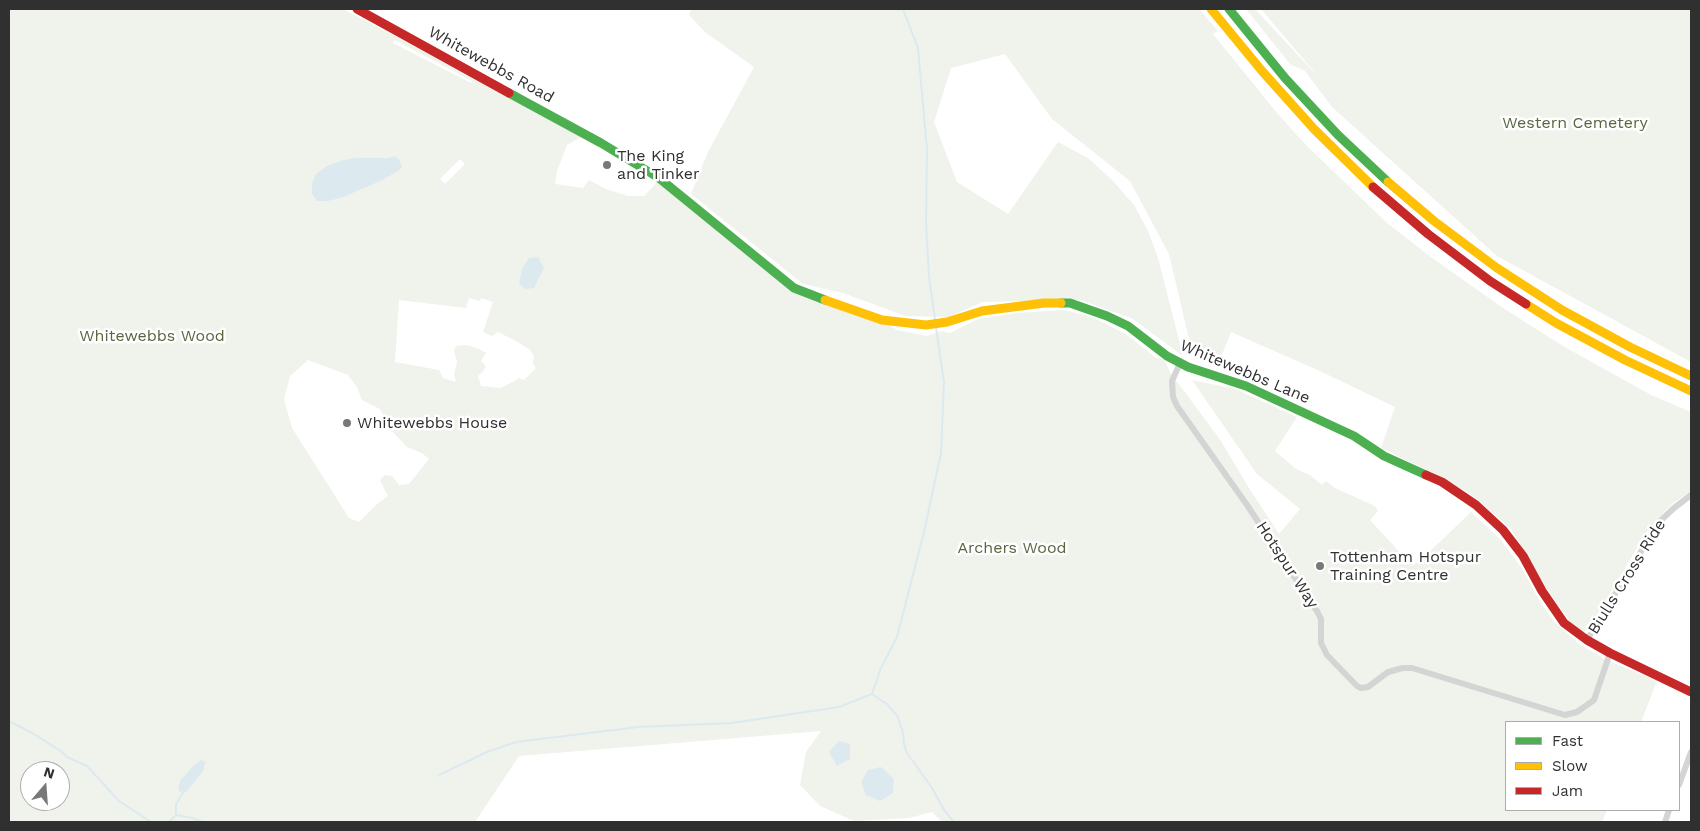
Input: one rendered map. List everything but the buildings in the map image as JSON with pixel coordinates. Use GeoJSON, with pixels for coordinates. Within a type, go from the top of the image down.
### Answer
{"type":"FeatureCollection","features":[{"type":"Feature","properties":{"kind":"main road","name":"Whitewebbs Road"},"geometry":{"type":"LineString","coordinates":[[357,9],[610,148]]}},
{"type":"Feature","properties":{"kind":"main road"},"geometry":{"type":"LineString","coordinates":[[1211,9],[1262,72],[1314,130],[1363,178],[1421,229],[1490,280],[1556,323],[1625,360],[1691,392]]}},
{"type":"Feature","properties":{"kind":"main road"},"geometry":{"type":"LineString","coordinates":[[1229,9],[1280,71],[1338,135],[1434,221],[1497,268],[1562,310],[1630,347],[1691,376]]}},
{"type":"Feature","properties":{"kind":"main road","name":"Whitewebbs Lane"},"geometry":{"type":"LineString","coordinates":[[610,148],[659,178],[794,288],[817,297],[882,320],[926,324],[948,322],[982,311],[1044,303],[1070,303],[1107,316],[1128,326],[1153,346],[1180,363],[1246,386],[1354,436],[1384,456],[1442,482],[1476,505],[1503,530],[1523,556],[1542,591],[1564,623],[1587,640],[1610,653],[1690,691]]}},
{"type":"Feature","properties":{"kind":"street","name":"Hotspur Way"},"geometry":{"type":"LineString","coordinates":[[1180,363],[1172,381],[1173,398],[1177,406],[1247,505],[1317,610],[1321,619],[1321,643],[1327,655],[1357,686],[1361,688],[1368,687],[1388,672],[1412,668],[1565,715],[1577,712],[1594,700],[1610,653]]}},
{"type":"Feature","properties":{"kind":"street","name":"Biulls Cross Ride"},"geometry":{"type":"LineString","coordinates":[[1587,640],[1659,522],[1691,495]]}},
{"type":"Feature","properties":{"kind":"street"},"geometry":{"type":"LineString","coordinates":[[1680,782],[1691,752]]}},
{"type":"Feature","properties":{"kind":"green space"},"geometry":{"type":"Polygon","coordinates":[[[9,9],[343,9],[455,67],[581,137],[567,145],[557,171],[555,184],[583,188],[589,180],[606,189],[628,196],[644,196],[659,178],[794,288],[882,320],[897,330],[927,336],[942,331],[950,333],[978,319],[1017,313],[1064,310],[1092,317],[1126,334],[1156,358],[1164,359],[1170,372],[1221,441],[1279,534],[1300,509],[1257,474],[1192,380],[1235,389],[1297,417],[1275,451],[1296,469],[1310,475],[1322,485],[1326,481],[1335,488],[1375,506],[1378,511],[1370,520],[1413,565],[1422,559],[1471,512],[1500,539],[1521,567],[1542,605],[1554,621],[1579,644],[1609,661],[1657,681],[1641,721],[1505,721],[1505,811],[1607,811],[1602,822],[942,822],[932,812],[909,818],[854,821],[820,806],[800,785],[806,752],[821,731],[519,756],[475,822],[9,822],[9,9]],[[395,40],[393,43],[471,83],[472,81],[395,40]],[[394,156],[343,160],[344,197],[383,180],[400,170],[394,156]],[[460,159],[440,179],[445,184],[465,164],[460,159]],[[469,298],[466,308],[399,300],[395,362],[439,370],[443,378],[456,382],[454,374],[457,362],[454,351],[456,346],[466,345],[486,353],[481,361],[486,366],[478,376],[481,386],[500,388],[519,378],[524,380],[536,368],[533,364],[534,356],[530,350],[498,332],[492,336],[483,332],[493,302],[481,298],[480,301],[469,298]],[[308,360],[290,376],[284,399],[292,428],[349,518],[359,522],[388,496],[380,480],[385,475],[392,476],[399,485],[409,484],[429,459],[422,453],[407,447],[391,430],[380,409],[362,400],[357,387],[348,375],[308,360]],[[206,765],[192,767],[178,784],[187,791],[206,765]]]}},
{"type":"Feature","properties":{"kind":"green space"},"geometry":{"type":"Polygon","coordinates":[[[691,9],[1199,9],[1218,31],[1213,34],[1277,113],[1305,144],[1387,223],[1428,255],[1503,308],[1563,346],[1651,395],[1691,412],[1691,491],[1673,503],[1646,533],[1588,630],[1578,633],[1547,589],[1511,529],[1469,493],[1381,448],[1395,407],[1231,332],[1217,367],[1193,356],[1169,254],[1130,181],[1052,119],[1005,54],[951,68],[934,122],[957,182],[1008,214],[1058,142],[1088,158],[1112,180],[1134,205],[1148,231],[1158,258],[1183,356],[1133,319],[1081,300],[983,302],[948,317],[905,316],[843,293],[803,284],[691,194],[708,152],[754,67],[705,32],[689,15],[691,9]]]}},
{"type":"Feature","properties":{"kind":"green space","name":"Western Cemetery"},"geometry":{"type":"Polygon","coordinates":[[[1246,9],[1255,9],[1321,80],[1261,9],[1691,9],[1691,362],[1497,256],[1332,107],[1305,71],[1290,64],[1246,9]]]}},
{"type":"Feature","properties":{"kind":"shaded area"},"geometry":{"type":"Polygon","coordinates":[[[394,156],[398,158],[402,166],[400,170],[383,180],[344,197],[328,201],[317,201],[312,194],[312,184],[316,174],[327,166],[355,158],[387,158],[394,156]]]}},
{"type":"Feature","properties":{"kind":"shaded area"},"geometry":{"type":"Polygon","coordinates":[[[538,257],[544,268],[534,288],[525,289],[519,284],[522,269],[529,258],[538,257]]]}},
{"type":"Feature","properties":{"kind":"shaded area"},"geometry":{"type":"Polygon","coordinates":[[[839,741],[850,744],[850,759],[837,766],[829,752],[839,741]]]}},
{"type":"Feature","properties":{"kind":"shaded area"},"geometry":{"type":"Polygon","coordinates":[[[201,760],[206,762],[203,771],[187,791],[180,792],[178,787],[180,781],[201,760]]]}},
{"type":"Feature","properties":{"kind":"shaded area"},"geometry":{"type":"Polygon","coordinates":[[[881,767],[894,779],[893,793],[880,801],[866,795],[861,782],[868,770],[881,767]]]}},
{"type":"Feature","properties":{"kind":"waterway"},"geometry":{"type":"LineString","coordinates":[[903,9],[918,48],[927,150],[926,223],[929,276],[935,320]]}},
{"type":"Feature","properties":{"kind":"waterway"},"geometry":{"type":"LineString","coordinates":[[439,775],[487,752],[516,742],[638,727],[732,723],[839,707],[872,694],[881,668],[897,637],[924,532],[941,453],[944,383],[936,327]]}},
{"type":"Feature","properties":{"kind":"waterway"},"geometry":{"type":"LineString","coordinates":[[873,695],[887,704],[898,717],[907,753],[932,788],[944,810],[954,822]]}},
{"type":"Feature","properties":{"kind":"waterway"},"geometry":{"type":"LineString","coordinates":[[9,721],[34,734],[67,757],[87,766],[119,801],[151,822]]}},
{"type":"Feature","properties":{"kind":"waterway"},"geometry":{"type":"LineString","coordinates":[[176,815],[176,804],[183,793]]}},
{"type":"Feature","properties":{"kind":"waterway"},"geometry":{"type":"LineString","coordinates":[[169,822],[176,815],[203,822]]}},
{"type":"Feature","properties":{"kind":"traffic: fast"},"geometry":{"type":"LineString","coordinates":[[1229,9],[1285,78],[1338,135],[1388,182]]}},
{"type":"Feature","properties":{"kind":"traffic: fast"},"geometry":{"type":"LineString","coordinates":[[509,93],[601,143],[659,178],[794,288],[825,300]]}},
{"type":"Feature","properties":{"kind":"traffic: fast"},"geometry":{"type":"LineString","coordinates":[[1061,303],[1070,303],[1107,316],[1128,326],[1167,356],[1188,367],[1246,386],[1354,436],[1384,456],[1426,475]]}},
{"type":"Feature","properties":{"kind":"traffic: slow"},"geometry":{"type":"LineString","coordinates":[[1211,9],[1262,71],[1314,129],[1373,187]]}},
{"type":"Feature","properties":{"kind":"traffic: slow"},"geometry":{"type":"LineString","coordinates":[[1388,182],[1434,221],[1497,268],[1562,310],[1630,347],[1691,376]]}},
{"type":"Feature","properties":{"kind":"traffic: slow"},"geometry":{"type":"LineString","coordinates":[[825,300],[882,320],[926,325],[947,322],[982,311],[1044,303],[1061,303]]}},
{"type":"Feature","properties":{"kind":"traffic: slow"},"geometry":{"type":"LineString","coordinates":[[1526,304],[1556,323],[1625,360],[1691,391]]}},
{"type":"Feature","properties":{"kind":"traffic: jam"},"geometry":{"type":"LineString","coordinates":[[357,9],[509,93]]}},
{"type":"Feature","properties":{"kind":"traffic: jam"},"geometry":{"type":"LineString","coordinates":[[1373,187],[1428,234],[1490,281],[1526,304]]}},
{"type":"Feature","properties":{"kind":"traffic: jam"},"geometry":{"type":"LineString","coordinates":[[1426,475],[1442,482],[1476,505],[1503,530],[1523,556],[1542,591],[1564,623],[1587,640],[1610,653],[1691,692]]}},
{"type":"Feature","properties":{"kind":"place","name":"The King and Tinker"},"geometry":{"type":"Point","coordinates":[607,165]}},
{"type":"Feature","properties":{"kind":"place","name":"Whitewebbs House"},"geometry":{"type":"Point","coordinates":[347,423]}},
{"type":"Feature","properties":{"kind":"place","name":"Tottenham Hotspur Training Centre"},"geometry":{"type":"Point","coordinates":[1320,566]}},
{"type":"Feature","properties":{"kind":"park label","name":"Whitewebbs Wood"},"geometry":{"type":"Point","coordinates":[152,336]}},
{"type":"Feature","properties":{"kind":"park label","name":"Archers Wood"},"geometry":{"type":"Point","coordinates":[1012,548]}}]}
